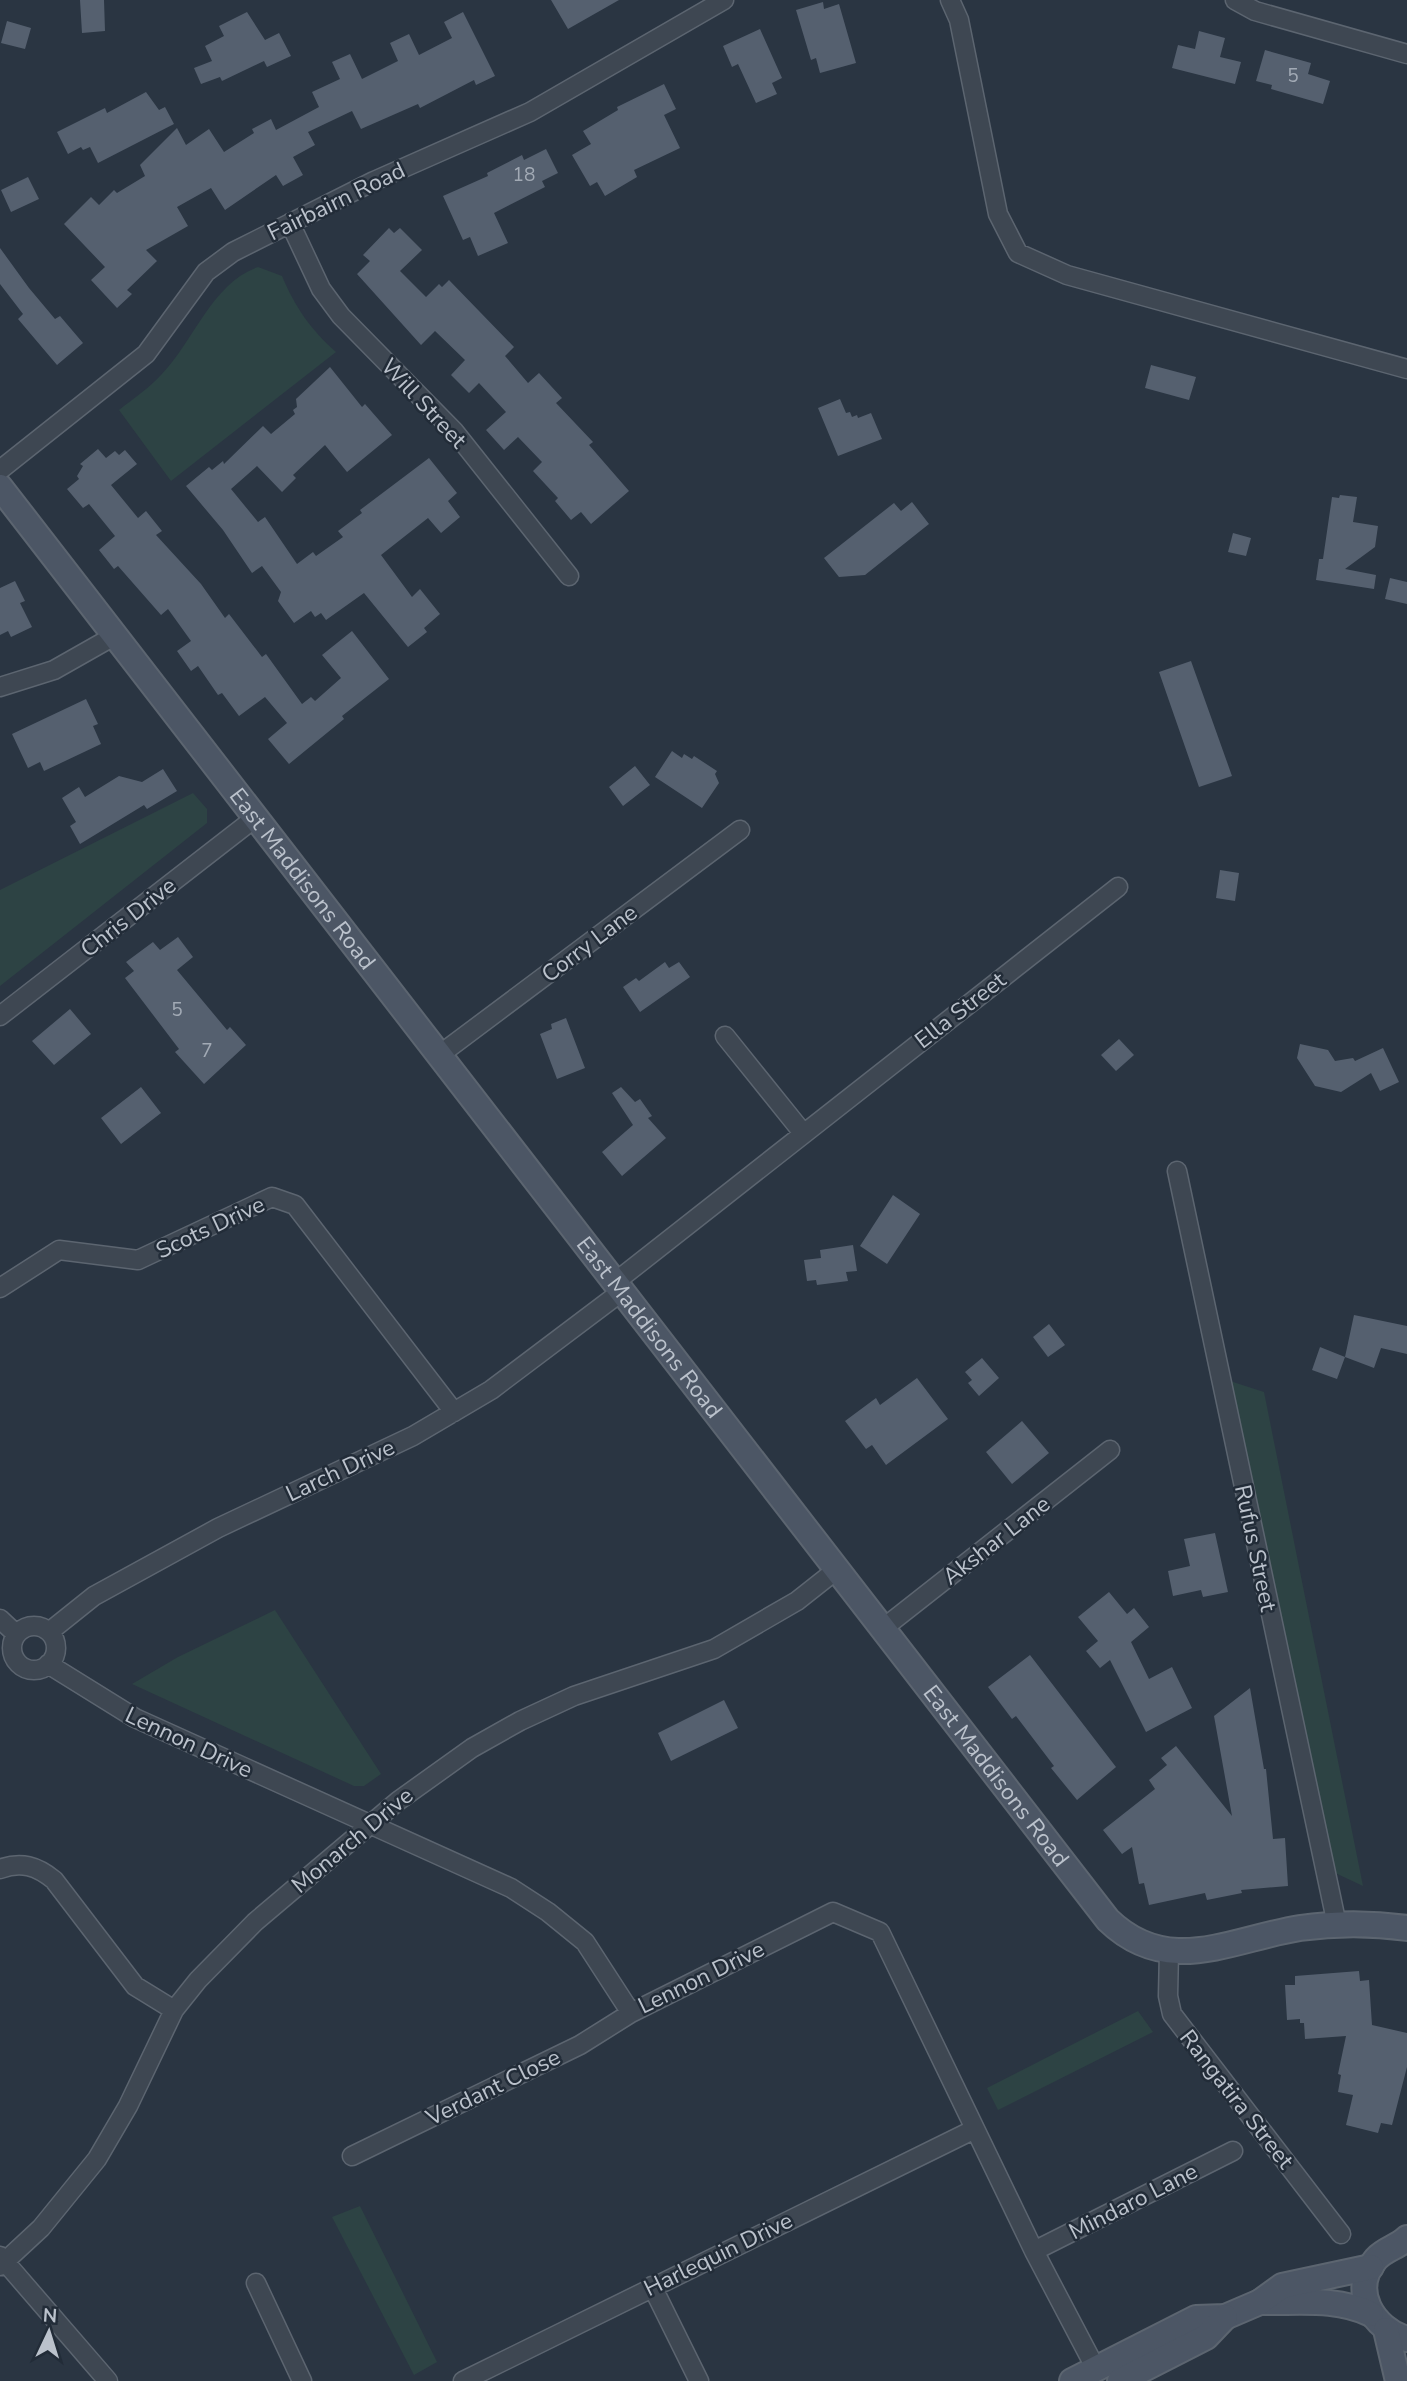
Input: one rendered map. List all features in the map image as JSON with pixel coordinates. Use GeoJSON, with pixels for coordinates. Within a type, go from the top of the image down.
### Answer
{"type":"FeatureCollection","features":[{"type":"Feature","properties":{"kind":"street","name":"Fairbairn Road"},"geometry":{"type":"LineString","coordinates":[[0,470],[146,354],[206,272],[219,262],[374,181],[530,112],[724,0]]}},
{"type":"Feature","properties":{"kind":"street"},"geometry":{"type":"LineString","coordinates":[[950,0],[959,20],[998,214],[1018,253],[1067,275],[1407,369]]}},
{"type":"Feature","properties":{"kind":"street"},"geometry":{"type":"LineString","coordinates":[[1235,0],[1265,15],[1407,54]]}},
{"type":"Feature","properties":{"kind":"street","name":"Will Street"},"geometry":{"type":"LineString","coordinates":[[290,223],[321,289],[341,316],[454,431],[569,576]]}},
{"type":"Feature","properties":{"kind":"street","name":"East Maddisons Road"},"geometry":{"type":"LineString","coordinates":[[0,487],[881,1630],[1108,1920],[1136,1942],[1169,1951],[1212,1949],[1278,1932],[1337,1924],[1407,1928]]}},
{"type":"Feature","properties":{"kind":"street"},"geometry":{"type":"LineString","coordinates":[[0,687],[54,670],[114,636]]}},
{"type":"Feature","properties":{"kind":"street","name":"Chris Drive"},"geometry":{"type":"LineString","coordinates":[[0,1016],[255,818]]}},
{"type":"Feature","properties":{"kind":"street","name":"Corry Lane"},"geometry":{"type":"LineString","coordinates":[[438,1056],[740,830]]}},
{"type":"Feature","properties":{"kind":"street","name":"Ella Street"},"geometry":{"type":"LineString","coordinates":[[617,1288],[803,1133],[1118,887]]}},
{"type":"Feature","properties":{"kind":"street"},"geometry":{"type":"LineString","coordinates":[[724,1036],[803,1133]]}},
{"type":"Feature","properties":{"kind":"street","name":"Rufus Street"},"geometry":{"type":"LineString","coordinates":[[1177,1171],[1337,1924]]}},
{"type":"Feature","properties":{"kind":"street","name":"Scots Drive"},"geometry":{"type":"LineString","coordinates":[[0,1288],[59,1250],[138,1260],[272,1197],[295,1205],[454,1412]]}},
{"type":"Feature","properties":{"kind":"street","name":"Larch Drive"},"geometry":{"type":"LineString","coordinates":[[49,1632],[94,1596],[218,1528],[414,1436],[491,1390],[617,1288]]}},
{"type":"Feature","properties":{"kind":"street","name":"Akshar Lane"},"geometry":{"type":"LineString","coordinates":[[881,1630],[1111,1450]]}},
{"type":"Feature","properties":{"kind":"street","name":"Monarch Drive"},"geometry":{"type":"LineString","coordinates":[[2,2261],[41,2228],[97,2159],[128,2106],[174,2010],[198,1980],[255,1922],[429,1776],[520,1721],[574,1696],[714,1649],[797,1601],[835,1570]]}},
{"type":"Feature","properties":{"kind":"street"},"geometry":{"type":"LineString","coordinates":[[0,1619],[16,1634],[32,1626],[49,1632],[56,1648],[48,1664]]}},
{"type":"Feature","properties":{"kind":"street","name":"Lennon Drive"},"geometry":{"type":"LineString","coordinates":[[16,1634],[12,1642],[16,1660],[31,1670],[48,1664],[135,1718],[347,1816],[374,1823],[511,1888],[548,1912],[585,1942],[631,2013],[833,1912],[880,1932],[1034,2251],[1096,2368]]}},
{"type":"Feature","properties":{"kind":"street"},"geometry":{"type":"LineString","coordinates":[[0,1869],[14,1864],[43,1870],[54,1880],[135,1986],[174,2010]]}},
{"type":"Feature","properties":{"kind":"street","name":"Rangatira Street"},"geometry":{"type":"LineString","coordinates":[[1169,1951],[1168,1997],[1171,2014],[1341,2234]]}},
{"type":"Feature","properties":{"kind":"street","name":"Verdant Close"},"geometry":{"type":"LineString","coordinates":[[352,2156],[580,2045],[631,2013]]}},
{"type":"Feature","properties":{"kind":"street","name":"Harlequin Drive"},"geometry":{"type":"LineString","coordinates":[[463,2381],[975,2129]]}},
{"type":"Feature","properties":{"kind":"street","name":"Mindaro Lane"},"geometry":{"type":"LineString","coordinates":[[1034,2251],[1233,2151]]}},
{"type":"Feature","properties":{"kind":"street"},"geometry":{"type":"LineString","coordinates":[[1398,2381],[1388,2328],[1365,2293],[1371,2267],[1387,2249],[1405,2240]]}},
{"type":"Feature","properties":{"kind":"street"},"geometry":{"type":"LineString","coordinates":[[2,2261],[108,2381]]}},
{"type":"Feature","properties":{"kind":"street"},"geometry":{"type":"LineString","coordinates":[[1072,2381],[1196,2318],[1225,2316],[1260,2302],[1282,2286],[1371,2267]]}},
{"type":"Feature","properties":{"kind":"street"},"geometry":{"type":"LineString","coordinates":[[256,2283],[302,2381]]}},
{"type":"Feature","properties":{"kind":"street"},"geometry":{"type":"LineString","coordinates":[[652,2286],[699,2381]]}},
{"type":"Feature","properties":{"kind":"street"},"geometry":{"type":"LineString","coordinates":[[1260,2302],[1325,2301],[1357,2307],[1388,2328]]}},
{"type":"Feature","properties":{"kind":"street"},"geometry":{"type":"LineString","coordinates":[[1121,2381],[1206,2337],[1225,2316]]}},
{"type":"Feature","properties":{"kind":"green space"},"geometry":{"type":"Polygon","coordinates":[[[258,267],[282,276],[304,317],[336,352],[171,481],[119,410],[161,375],[228,286],[258,267]]]}},
{"type":"Feature","properties":{"kind":"green space"},"geometry":{"type":"Polygon","coordinates":[[[193,793],[207,809],[207,823],[0,986],[0,890],[193,793]]]}},
{"type":"Feature","properties":{"kind":"green space"},"geometry":{"type":"Polygon","coordinates":[[[1230,1381],[1264,1392],[1363,1886],[1331,1871],[1230,1381]]]}},
{"type":"Feature","properties":{"kind":"green space"},"geometry":{"type":"Polygon","coordinates":[[[275,1610],[381,1774],[364,1786],[354,1786],[132,1684],[178,1657],[275,1610]]]}},
{"type":"Feature","properties":{"kind":"green space"},"geometry":{"type":"Polygon","coordinates":[[[1138,2011],[1153,2032],[998,2110],[987,2088],[1138,2011]]]}},
{"type":"Feature","properties":{"kind":"green space"},"geometry":{"type":"Polygon","coordinates":[[[360,2206],[437,2362],[414,2375],[332,2217],[360,2206]]]}},
{"type":"Feature","properties":{"kind":"building"},"geometry":{"type":"Polygon","coordinates":[[[80,0],[104,0],[105,31],[82,33],[80,0]]]}},
{"type":"Feature","properties":{"kind":"building"},"geometry":{"type":"Polygon","coordinates":[[[551,0],[619,0],[568,29],[551,0]]]}},
{"type":"Feature","properties":{"kind":"building"},"geometry":{"type":"Polygon","coordinates":[[[823,2],[824,9],[839,4],[856,63],[820,73],[816,58],[811,60],[796,10],[823,2]]]}},
{"type":"Feature","properties":{"kind":"building"},"geometry":{"type":"Polygon","coordinates":[[[247,12],[265,40],[279,33],[291,56],[267,67],[264,61],[222,81],[220,77],[201,84],[194,68],[212,61],[205,46],[224,36],[219,26],[247,12]]]}},
{"type":"Feature","properties":{"kind":"building"},"geometry":{"type":"Polygon","coordinates":[[[463,12],[495,76],[476,85],[474,80],[420,108],[418,104],[361,129],[352,111],[308,132],[315,145],[293,157],[303,175],[283,186],[276,175],[225,210],[211,188],[177,207],[188,226],[146,250],[157,261],[127,290],[132,294],[117,308],[91,280],[105,267],[64,224],[91,197],[99,205],[114,190],[117,193],[145,176],[140,165],[177,128],[186,145],[209,129],[224,152],[254,133],[252,129],[271,119],[276,130],[319,107],[312,92],[340,79],[332,62],[350,54],[362,79],[398,61],[390,43],[409,34],[419,55],[452,38],[444,22],[463,12]]]}},
{"type":"Feature","properties":{"kind":"building"},"geometry":{"type":"Polygon","coordinates":[[[7,21],[31,28],[25,49],[1,43],[7,21]]]}},
{"type":"Feature","properties":{"kind":"building"},"geometry":{"type":"Polygon","coordinates":[[[760,29],[782,78],[772,83],[777,94],[756,103],[738,64],[732,67],[723,46],[760,29]]]}},
{"type":"Feature","properties":{"kind":"building"},"geometry":{"type":"Polygon","coordinates":[[[1199,31],[1225,38],[1220,57],[1241,62],[1235,84],[1172,68],[1178,45],[1195,49],[1199,31]]]}},
{"type":"Feature","properties":{"kind":"building"},"geometry":{"type":"Polygon","coordinates":[[[1265,50],[1311,63],[1308,74],[1330,81],[1323,104],[1271,89],[1272,85],[1256,81],[1265,50]]]}},
{"type":"Feature","properties":{"kind":"building"},"geometry":{"type":"Polygon","coordinates":[[[664,84],[676,109],[664,115],[680,148],[634,170],[637,177],[605,196],[597,182],[590,186],[572,155],[591,144],[583,131],[618,110],[617,107],[664,84]]]}},
{"type":"Feature","properties":{"kind":"building"},"geometry":{"type":"Polygon","coordinates":[[[146,92],[159,110],[165,107],[174,124],[98,163],[90,147],[83,150],[81,147],[68,154],[57,132],[105,108],[107,113],[146,92]]]}},
{"type":"Feature","properties":{"kind":"building"},"geometry":{"type":"Polygon","coordinates":[[[546,149],[558,173],[542,181],[545,187],[494,213],[508,243],[478,256],[470,237],[463,240],[443,196],[488,176],[487,173],[522,155],[524,160],[546,149]]]}},
{"type":"Feature","properties":{"kind":"building"},"geometry":{"type":"Polygon","coordinates":[[[28,177],[39,199],[11,212],[1,190],[28,177]]]}},
{"type":"Feature","properties":{"kind":"building"},"geometry":{"type":"Polygon","coordinates":[[[389,228],[394,233],[400,228],[422,250],[400,271],[426,297],[439,284],[442,287],[449,280],[514,347],[505,356],[528,383],[539,373],[562,398],[556,403],[593,442],[589,445],[629,491],[591,524],[581,512],[571,520],[555,501],[558,498],[533,471],[542,462],[518,437],[504,450],[486,430],[506,412],[479,383],[469,393],[451,375],[465,360],[435,331],[421,345],[357,274],[370,261],[363,255],[389,228]]]}},
{"type":"Feature","properties":{"kind":"building"},"geometry":{"type":"Polygon","coordinates":[[[0,248],[55,319],[60,316],[83,343],[57,365],[18,319],[23,314],[0,284],[0,248]]]}},
{"type":"Feature","properties":{"kind":"building"},"geometry":{"type":"Polygon","coordinates":[[[1151,365],[1196,377],[1189,400],[1145,388],[1151,365]]]}},
{"type":"Feature","properties":{"kind":"building"},"geometry":{"type":"Polygon","coordinates":[[[330,367],[362,407],[365,404],[392,435],[347,472],[325,445],[293,475],[296,478],[282,492],[257,466],[231,489],[258,522],[265,517],[297,564],[313,552],[316,556],[343,537],[338,531],[362,513],[360,510],[429,458],[457,493],[448,501],[460,517],[441,533],[428,518],[381,555],[412,597],[420,589],[440,614],[424,628],[427,632],[408,647],[364,593],[326,620],[321,613],[315,617],[311,611],[294,623],[278,601],[281,592],[262,566],[252,573],[223,530],[186,486],[209,467],[212,470],[223,461],[224,464],[263,426],[271,434],[295,414],[293,410],[297,407],[296,399],[330,367]]]}},
{"type":"Feature","properties":{"kind":"building"},"geometry":{"type":"Polygon","coordinates":[[[840,399],[846,413],[850,412],[852,417],[857,415],[858,418],[871,413],[882,439],[838,456],[818,408],[840,399]]]}},
{"type":"Feature","properties":{"kind":"building"},"geometry":{"type":"Polygon","coordinates":[[[98,449],[106,458],[115,451],[119,455],[125,450],[137,464],[111,485],[138,518],[146,511],[162,531],[156,535],[201,584],[225,618],[229,614],[262,657],[266,654],[302,704],[311,697],[315,701],[341,678],[322,655],[352,631],[389,679],[342,716],[344,719],[289,764],[268,739],[287,723],[265,697],[239,716],[222,693],[218,695],[198,666],[191,671],[177,651],[191,641],[168,609],[161,615],[118,566],[114,569],[99,550],[115,536],[89,504],[83,508],[67,489],[79,479],[77,476],[83,466],[80,464],[98,449]]]}},
{"type":"Feature","properties":{"kind":"building"},"geometry":{"type":"Polygon","coordinates":[[[1340,495],[1357,497],[1353,522],[1378,526],[1375,547],[1345,569],[1376,575],[1374,589],[1316,580],[1319,559],[1323,559],[1332,497],[1339,498],[1340,495]]]}},
{"type":"Feature","properties":{"kind":"building"},"geometry":{"type":"Polygon","coordinates":[[[912,502],[929,524],[865,575],[839,577],[824,558],[894,503],[901,511],[912,502]]]}},
{"type":"Feature","properties":{"kind":"building"},"geometry":{"type":"Polygon","coordinates":[[[1233,533],[1251,538],[1246,556],[1228,552],[1233,533]]]}},
{"type":"Feature","properties":{"kind":"building"},"geometry":{"type":"Polygon","coordinates":[[[1390,578],[1407,582],[1407,604],[1385,599],[1390,578]]]}},
{"type":"Feature","properties":{"kind":"building"},"geometry":{"type":"Polygon","coordinates":[[[15,581],[25,601],[20,603],[32,627],[11,637],[8,631],[0,635],[0,588],[15,581]]]}},
{"type":"Feature","properties":{"kind":"building"},"geometry":{"type":"Polygon","coordinates":[[[1191,661],[1232,776],[1199,787],[1159,672],[1191,661]]]}},
{"type":"Feature","properties":{"kind":"building"},"geometry":{"type":"Polygon","coordinates":[[[86,699],[98,724],[93,726],[101,744],[44,771],[40,762],[28,768],[12,734],[86,699]]]}},
{"type":"Feature","properties":{"kind":"building"},"geometry":{"type":"Polygon","coordinates":[[[672,751],[682,758],[684,754],[692,759],[694,756],[717,771],[715,774],[719,783],[702,808],[655,777],[672,751]]]}},
{"type":"Feature","properties":{"kind":"building"},"geometry":{"type":"Polygon","coordinates":[[[635,766],[650,785],[623,806],[609,787],[635,766]]]}},
{"type":"Feature","properties":{"kind":"building"},"geometry":{"type":"Polygon","coordinates":[[[163,769],[177,791],[147,809],[144,805],[80,844],[70,826],[76,822],[62,798],[79,787],[85,797],[119,776],[142,782],[163,769]]]}},
{"type":"Feature","properties":{"kind":"building"},"geometry":{"type":"Polygon","coordinates":[[[1220,870],[1239,873],[1235,901],[1216,898],[1220,870]]]}},
{"type":"Feature","properties":{"kind":"building"},"geometry":{"type":"Polygon","coordinates":[[[178,937],[193,957],[177,970],[227,1030],[230,1027],[246,1045],[204,1084],[175,1052],[179,1049],[125,978],[134,971],[126,962],[153,942],[160,950],[178,937]]]}},
{"type":"Feature","properties":{"kind":"building"},"geometry":{"type":"Polygon","coordinates":[[[665,962],[669,968],[679,962],[690,977],[640,1012],[623,987],[636,978],[639,981],[665,962]]]}},
{"type":"Feature","properties":{"kind":"building"},"geometry":{"type":"Polygon","coordinates":[[[70,1009],[91,1034],[54,1065],[32,1041],[70,1009]]]}},
{"type":"Feature","properties":{"kind":"building"},"geometry":{"type":"Polygon","coordinates":[[[566,1018],[585,1068],[557,1079],[540,1034],[552,1029],[551,1024],[566,1018]]]}},
{"type":"Feature","properties":{"kind":"building"},"geometry":{"type":"Polygon","coordinates":[[[1119,1039],[1134,1055],[1116,1071],[1101,1055],[1119,1039]]]}},
{"type":"Feature","properties":{"kind":"building"},"geometry":{"type":"Polygon","coordinates":[[[1300,1044],[1328,1050],[1335,1061],[1353,1058],[1355,1061],[1383,1048],[1399,1082],[1380,1091],[1371,1073],[1341,1092],[1315,1086],[1297,1058],[1300,1044]]]}},
{"type":"Feature","properties":{"kind":"building"},"geometry":{"type":"Polygon","coordinates":[[[141,1087],[161,1113],[121,1144],[101,1118],[141,1087]]]}},
{"type":"Feature","properties":{"kind":"building"},"geometry":{"type":"Polygon","coordinates":[[[621,1087],[635,1102],[640,1099],[652,1116],[648,1118],[666,1138],[622,1176],[602,1152],[633,1125],[612,1093],[621,1087]]]}},
{"type":"Feature","properties":{"kind":"building"},"geometry":{"type":"Polygon","coordinates":[[[893,1195],[920,1214],[887,1264],[860,1246],[893,1195]]]}},
{"type":"Feature","properties":{"kind":"building"},"geometry":{"type":"Polygon","coordinates":[[[853,1245],[857,1271],[846,1272],[848,1281],[817,1285],[816,1280],[807,1281],[804,1260],[821,1258],[820,1250],[853,1245]]]}},
{"type":"Feature","properties":{"kind":"building"},"geometry":{"type":"Polygon","coordinates":[[[1354,1315],[1407,1326],[1407,1354],[1381,1348],[1374,1368],[1345,1357],[1354,1315]]]}},
{"type":"Feature","properties":{"kind":"building"},"geometry":{"type":"Polygon","coordinates":[[[1049,1324],[1065,1345],[1048,1357],[1033,1337],[1049,1324]]]}},
{"type":"Feature","properties":{"kind":"building"},"geometry":{"type":"Polygon","coordinates":[[[1320,1347],[1345,1357],[1337,1379],[1312,1370],[1320,1347]]]}},
{"type":"Feature","properties":{"kind":"building"},"geometry":{"type":"Polygon","coordinates":[[[982,1358],[999,1378],[979,1396],[968,1383],[972,1380],[965,1372],[982,1358]]]}},
{"type":"Feature","properties":{"kind":"building"},"geometry":{"type":"Polygon","coordinates":[[[917,1378],[948,1419],[886,1465],[872,1445],[866,1449],[845,1421],[876,1398],[880,1405],[917,1378]]]}},
{"type":"Feature","properties":{"kind":"building"},"geometry":{"type":"Polygon","coordinates":[[[1022,1421],[1049,1453],[1012,1484],[986,1452],[1022,1421]]]}},
{"type":"Feature","properties":{"kind":"building"},"geometry":{"type":"Polygon","coordinates":[[[1215,1533],[1228,1592],[1203,1597],[1201,1590],[1173,1596],[1168,1571],[1190,1566],[1184,1539],[1215,1533]]]}},
{"type":"Feature","properties":{"kind":"building"},"geometry":{"type":"Polygon","coordinates":[[[1109,1592],[1127,1614],[1134,1608],[1149,1627],[1131,1642],[1149,1679],[1172,1667],[1192,1708],[1146,1732],[1110,1660],[1100,1668],[1086,1651],[1098,1641],[1078,1617],[1109,1592]]]}},
{"type":"Feature","properties":{"kind":"building"},"geometry":{"type":"Polygon","coordinates":[[[1030,1655],[1116,1767],[1077,1800],[1051,1768],[1054,1766],[1016,1716],[1012,1719],[988,1687],[1030,1655]]]}},
{"type":"Feature","properties":{"kind":"building"},"geometry":{"type":"Polygon","coordinates":[[[1250,1688],[1266,1769],[1273,1839],[1285,1838],[1288,1886],[1241,1890],[1242,1893],[1207,1900],[1205,1893],[1149,1905],[1144,1883],[1139,1884],[1132,1847],[1122,1854],[1103,1830],[1155,1789],[1149,1780],[1167,1765],[1161,1758],[1176,1746],[1232,1816],[1214,1716],[1250,1688]]]}},
{"type":"Feature","properties":{"kind":"building"},"geometry":{"type":"Polygon","coordinates":[[[724,1700],[738,1728],[671,1761],[658,1733],[724,1700]]]}},
{"type":"Feature","properties":{"kind":"building"},"geometry":{"type":"Polygon","coordinates":[[[1359,1971],[1360,1981],[1369,1980],[1372,2025],[1407,2033],[1407,2067],[1392,2125],[1381,2123],[1378,2133],[1346,2125],[1353,2095],[1338,2092],[1341,2075],[1338,2074],[1346,2036],[1305,2039],[1304,2023],[1300,2023],[1300,2019],[1287,2020],[1285,1985],[1295,1985],[1295,1976],[1359,1971]]]}}]}
